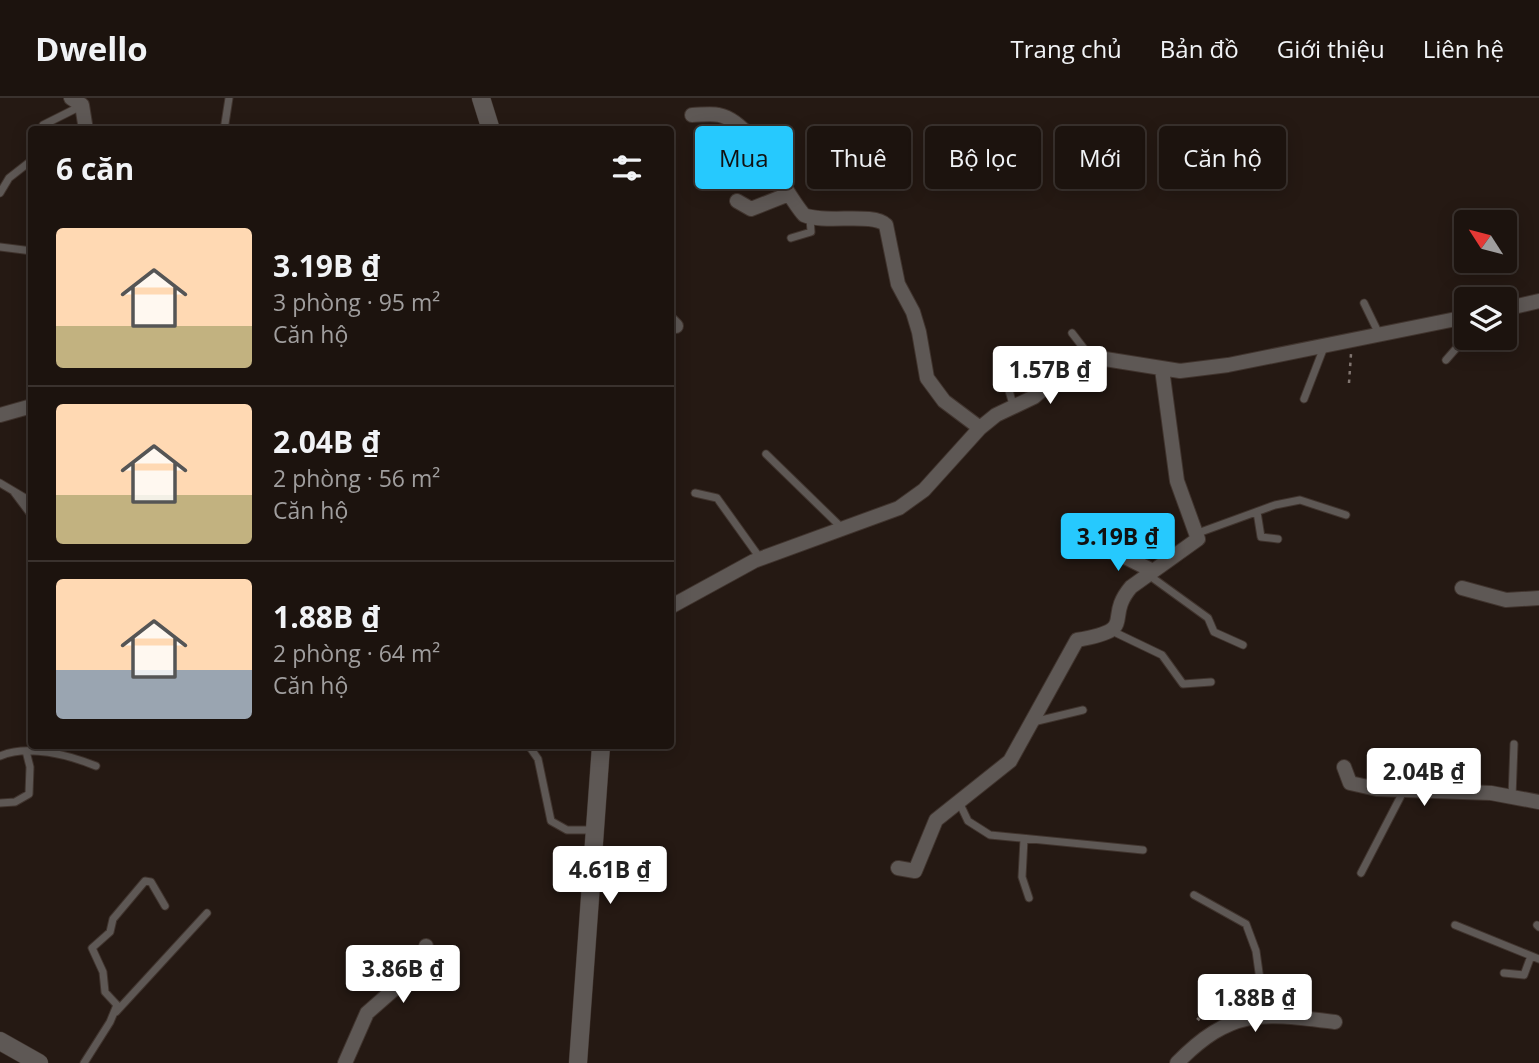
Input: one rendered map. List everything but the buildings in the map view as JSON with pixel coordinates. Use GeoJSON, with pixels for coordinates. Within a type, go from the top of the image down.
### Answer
{"type":"FeatureCollection","features":[{"type":"Feature","properties":{"kind":"street"},"geometry":{"type":"LineString","coordinates":[[481,98],[490,126]]}},
{"type":"Feature","properties":{"kind":"street"},"geometry":{"type":"LineString","coordinates":[[76,102],[85,126]]}},
{"type":"Feature","properties":{"kind":"street"},"geometry":{"type":"LineString","coordinates":[[692,115],[720,115],[736,123],[769,162],[804,215],[810,218],[877,220],[886,225],[898,284],[913,312],[919,332],[927,378],[944,401],[980,428]]}},
{"type":"Feature","properties":{"kind":"street"},"geometry":{"type":"LineString","coordinates":[[737,201],[751,209],[789,194]]}},
{"type":"Feature","properties":{"kind":"street"},"geometry":{"type":"LineString","coordinates":[[1517,306],[1539,301]]}},
{"type":"Feature","properties":{"kind":"street"},"geometry":{"type":"LineString","coordinates":[[674,605],[760,558],[899,508],[924,491],[980,428],[996,415],[1034,397],[1075,362],[1093,359],[1162,369],[1228,365],[1454,319]]}},
{"type":"Feature","properties":{"kind":"street"},"geometry":{"type":"LineString","coordinates":[[898,868],[915,871],[936,820],[1010,761],[1077,640],[1112,631],[1117,624],[1125,594],[1161,564],[1190,547],[1198,539],[1177,481],[1162,369]]}},
{"type":"Feature","properties":{"kind":"street"},"geometry":{"type":"LineString","coordinates":[[0,415],[28,407]]}},
{"type":"Feature","properties":{"kind":"street"},"geometry":{"type":"LineString","coordinates":[[1093,548],[1117,553],[1152,574]]}},
{"type":"Feature","properties":{"kind":"street"},"geometry":{"type":"LineString","coordinates":[[1462,588],[1506,600],[1539,598]]}},
{"type":"Feature","properties":{"kind":"street"},"geometry":{"type":"LineString","coordinates":[[578,1063],[601,749]]}},
{"type":"Feature","properties":{"kind":"street"},"geometry":{"type":"LineString","coordinates":[[1344,767],[1352,785],[1404,790],[1464,790],[1539,802]]}},
{"type":"Feature","properties":{"kind":"street"},"geometry":{"type":"LineString","coordinates":[[345,1063],[367,1013],[425,962],[428,956],[426,946]]}},
{"type":"Feature","properties":{"kind":"street"},"geometry":{"type":"LineString","coordinates":[[1177,1063],[1231,1022],[1265,1016],[1335,1022]]}},
{"type":"Feature","properties":{"kind":"street"},"geometry":{"type":"LineString","coordinates":[[0,1041],[39,1063]]}},
{"type":"Feature","properties":{"kind":"lane"},"geometry":{"type":"LineString","coordinates":[[226,126],[229,98]]}},
{"type":"Feature","properties":{"kind":"lane"},"geometry":{"type":"LineString","coordinates":[[42,126],[76,102]]}},
{"type":"Feature","properties":{"kind":"lane"},"geometry":{"type":"LineString","coordinates":[[0,193],[9,178],[28,163]]}},
{"type":"Feature","properties":{"kind":"lane"},"geometry":{"type":"LineString","coordinates":[[791,239],[811,232],[810,218]]}},
{"type":"Feature","properties":{"kind":"lane"},"geometry":{"type":"LineString","coordinates":[[0,247],[28,250]]}},
{"type":"Feature","properties":{"kind":"lane"},"geometry":{"type":"LineString","coordinates":[[1364,303],[1379,335]]}},
{"type":"Feature","properties":{"kind":"lane"},"geometry":{"type":"LineString","coordinates":[[1072,333],[1093,359]]}},
{"type":"Feature","properties":{"kind":"lane"},"geometry":{"type":"LineString","coordinates":[[1304,398],[1324,346]]}},
{"type":"Feature","properties":{"kind":"lane"},"geometry":{"type":"LineString","coordinates":[[1446,360],[1455,350]]}},
{"type":"Feature","properties":{"kind":"lane"},"geometry":{"type":"LineString","coordinates":[[1001,363],[1014,408]]}},
{"type":"Feature","properties":{"kind":"lane"},"geometry":{"type":"LineString","coordinates":[[766,454],[843,529]]}},
{"type":"Feature","properties":{"kind":"lane"},"geometry":{"type":"LineString","coordinates":[[0,483],[28,499]]}},
{"type":"Feature","properties":{"kind":"lane"},"geometry":{"type":"LineString","coordinates":[[12,489],[28,511]]}},
{"type":"Feature","properties":{"kind":"lane"},"geometry":{"type":"LineString","coordinates":[[695,493],[717,498],[760,558]]}},
{"type":"Feature","properties":{"kind":"lane"},"geometry":{"type":"LineString","coordinates":[[1198,533],[1300,500],[1346,515]]}},
{"type":"Feature","properties":{"kind":"lane"},"geometry":{"type":"LineString","coordinates":[[1257,512],[1261,537],[1278,539]]}},
{"type":"Feature","properties":{"kind":"lane"},"geometry":{"type":"LineString","coordinates":[[1152,574],[1208,618],[1214,632],[1243,645]]}},
{"type":"Feature","properties":{"kind":"lane"},"geometry":{"type":"LineString","coordinates":[[1112,631],[1162,655],[1182,684],[1211,682]]}},
{"type":"Feature","properties":{"kind":"lane"},"geometry":{"type":"LineString","coordinates":[[1032,722],[1083,710]]}},
{"type":"Feature","properties":{"kind":"lane"},"geometry":{"type":"LineString","coordinates":[[1512,797],[1514,744]]}},
{"type":"Feature","properties":{"kind":"lane"},"geometry":{"type":"LineString","coordinates":[[0,756],[10,751],[36,749],[96,766]]}},
{"type":"Feature","properties":{"kind":"lane"},"geometry":{"type":"LineString","coordinates":[[531,749],[538,759],[551,821],[567,830],[597,830]]}},
{"type":"Feature","properties":{"kind":"lane"},"geometry":{"type":"LineString","coordinates":[[0,803],[15,802],[29,794],[30,766],[26,751]]}},
{"type":"Feature","properties":{"kind":"lane"},"geometry":{"type":"LineString","coordinates":[[1361,873],[1404,790]]}},
{"type":"Feature","properties":{"kind":"lane"},"geometry":{"type":"LineString","coordinates":[[959,801],[968,821],[990,835],[1143,850]]}},
{"type":"Feature","properties":{"kind":"lane"},"geometry":{"type":"LineString","coordinates":[[1024,839],[1022,877],[1029,898]]}},
{"type":"Feature","properties":{"kind":"lane"},"geometry":{"type":"LineString","coordinates":[[83,1063],[117,1005],[105,992],[103,972],[92,948],[110,932],[113,919],[145,881],[151,883],[165,906]]}},
{"type":"Feature","properties":{"kind":"lane"},"geometry":{"type":"LineString","coordinates":[[1194,895],[1246,924],[1256,951],[1265,1016]]}},
{"type":"Feature","properties":{"kind":"lane"},"geometry":{"type":"LineString","coordinates":[[113,1015],[207,912]]}},
{"type":"Feature","properties":{"kind":"lane"},"geometry":{"type":"LineString","coordinates":[[1455,925],[1535,957],[1524,975],[1504,973]]}},
{"type":"Feature","properties":{"kind":"lane"},"geometry":{"type":"LineString","coordinates":[[373,973],[390,993]]}},
{"type":"Feature","properties":{"kind":"path"},"geometry":{"type":"LineString","coordinates":[[1349,383],[1352,340]]}}]}
